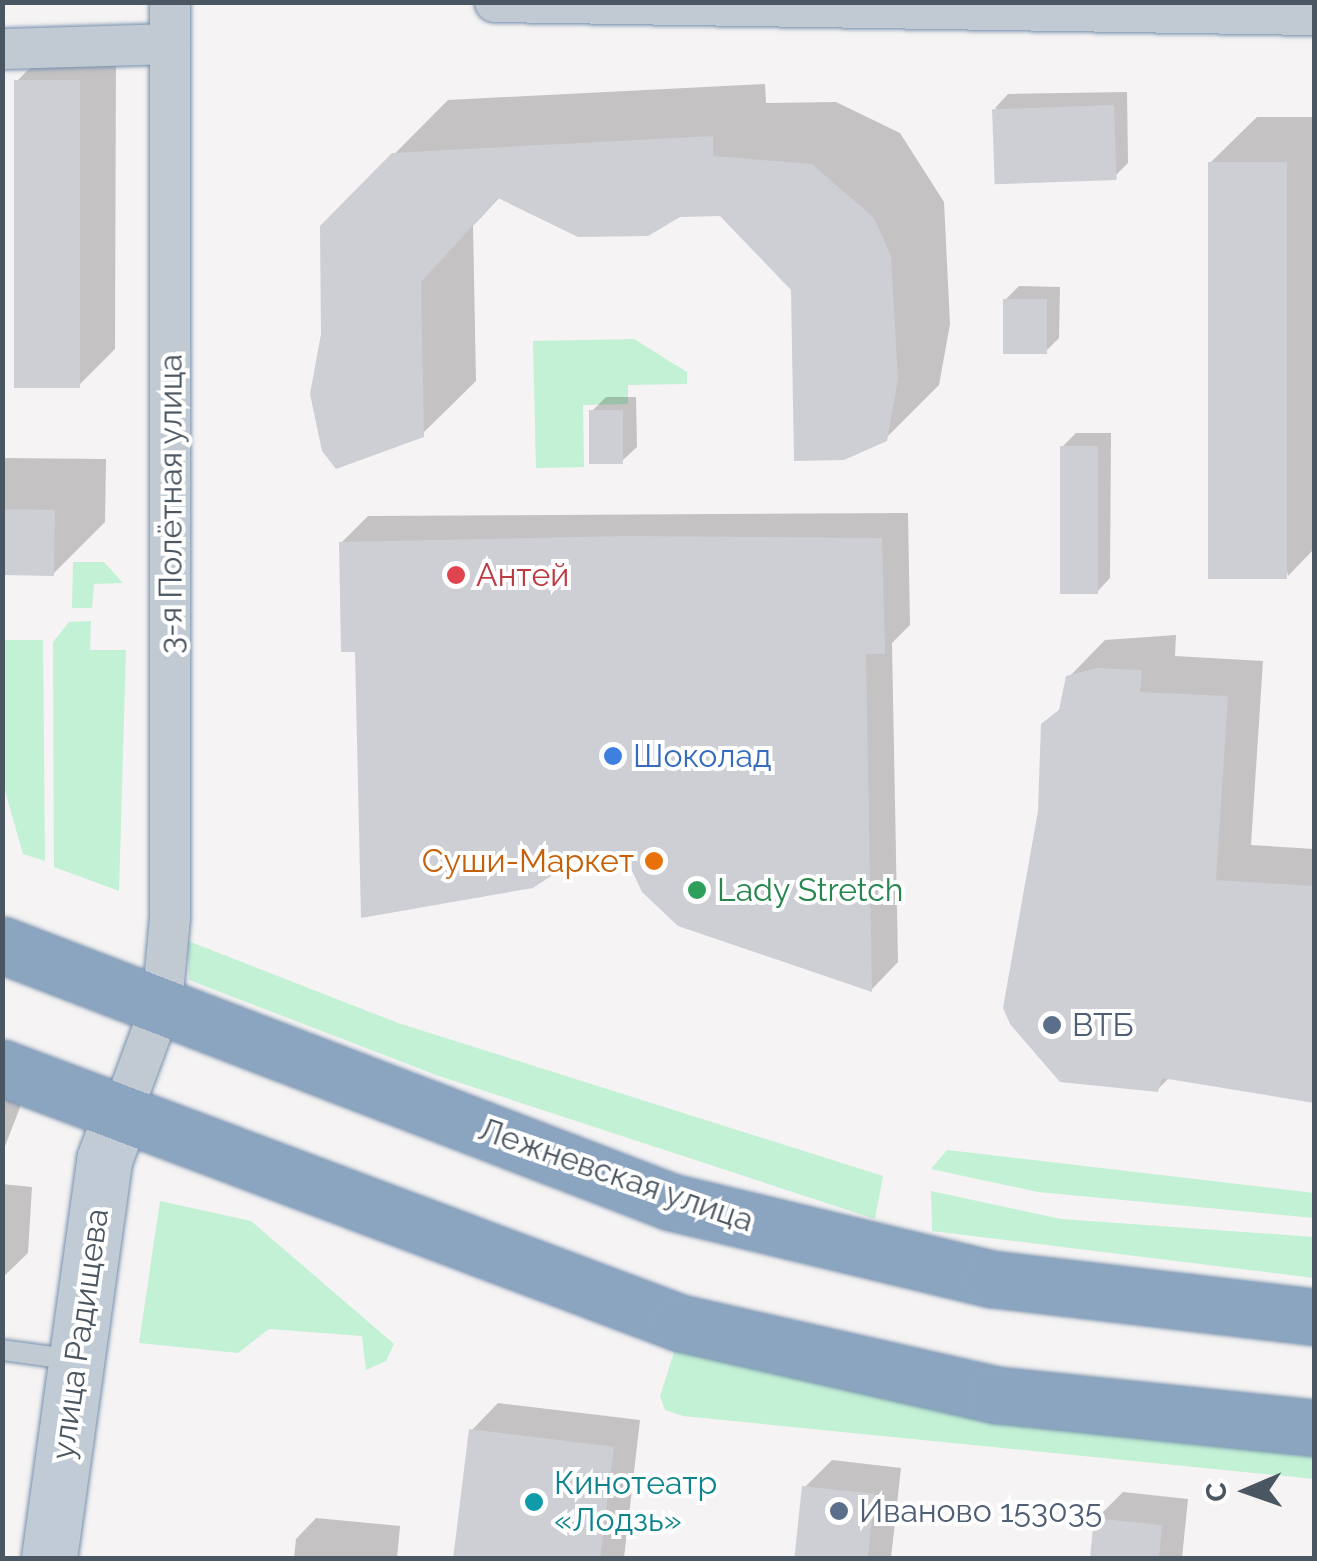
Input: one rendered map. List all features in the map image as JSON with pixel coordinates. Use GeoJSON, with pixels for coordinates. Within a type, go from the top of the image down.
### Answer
{"type":"FeatureCollection","features":[{"type":"Feature","properties":{"kind":"highway","name":"Лежневская улица"},"geometry":{"type":"LineString","coordinates":[[2,945],[672,1202],[786,1234],[992,1279],[1314,1317]]}},
{"type":"Feature","properties":{"kind":"highway"},"geometry":{"type":"LineString","coordinates":[[2,1068],[680,1322],[997,1395],[1314,1428]]}},
{"type":"Feature","properties":{"kind":"street","name":"3-я Полётная улица"},"geometry":{"type":"LineString","coordinates":[[122,1112],[162,1004],[170,918],[170,2]]}},
{"type":"Feature","properties":{"kind":"street"},"geometry":{"type":"LineString","coordinates":[[496,2],[1314,15]]}},
{"type":"Feature","properties":{"kind":"street"},"geometry":{"type":"LineString","coordinates":[[2,50],[170,44]]}},
{"type":"Feature","properties":{"kind":"street","name":"улица Радищева"},"geometry":{"type":"LineString","coordinates":[[49,1558],[104,1160],[122,1112]]}},
{"type":"Feature","properties":{"kind":"lane"},"geometry":{"type":"LineString","coordinates":[[2,1350],[77,1360]]}},
{"type":"Feature","properties":{"kind":"green space"},"geometry":{"type":"Polygon","coordinates":[[[634,339],[687,372],[687,384],[628,385],[628,404],[583,405],[584,467],[536,468],[533,341],[634,339]]]}},
{"type":"Feature","properties":{"kind":"green space"},"geometry":{"type":"Polygon","coordinates":[[[73,562],[104,562],[123,583],[94,584],[92,608],[72,608],[73,562]]]}},
{"type":"Feature","properties":{"kind":"green space"},"geometry":{"type":"Polygon","coordinates":[[[91,621],[90,650],[126,650],[119,891],[54,867],[53,642],[69,622],[91,621]]]}},
{"type":"Feature","properties":{"kind":"green space"},"geometry":{"type":"Polygon","coordinates":[[[3,640],[43,640],[45,861],[23,854],[3,784],[3,640]]]}},
{"type":"Feature","properties":{"kind":"green space"},"geometry":{"type":"Polygon","coordinates":[[[188,941],[398,1023],[883,1176],[875,1219],[439,1076],[189,980],[188,941]]]}},
{"type":"Feature","properties":{"kind":"green space"},"geometry":{"type":"Polygon","coordinates":[[[947,1150],[1314,1193],[1314,1218],[1038,1192],[931,1169],[947,1150]]]}},
{"type":"Feature","properties":{"kind":"green space"},"geometry":{"type":"Polygon","coordinates":[[[931,1191],[1061,1219],[1314,1237],[1314,1278],[932,1231],[931,1191]]]}},
{"type":"Feature","properties":{"kind":"green space"},"geometry":{"type":"Polygon","coordinates":[[[160,1201],[251,1221],[394,1344],[386,1361],[366,1370],[362,1336],[269,1329],[238,1353],[139,1343],[160,1201]]]}},
{"type":"Feature","properties":{"kind":"green space"},"geometry":{"type":"Polygon","coordinates":[[[676,1346],[996,1423],[1314,1450],[1314,1479],[683,1416],[665,1410],[660,1396],[676,1346]]]}},
{"type":"Feature","properties":{"kind":"building"},"geometry":{"type":"Polygon","coordinates":[[[14,80],[80,80],[80,388],[14,388],[14,80]]]}},
{"type":"Feature","properties":{"kind":"building"},"geometry":{"type":"Polygon","coordinates":[[[1114,105],[1117,180],[995,184],[992,109],[1114,105]]]}},
{"type":"Feature","properties":{"kind":"building"},"geometry":{"type":"Polygon","coordinates":[[[713,136],[713,156],[812,164],[874,218],[891,256],[898,379],[887,441],[844,460],[794,461],[791,290],[720,216],[680,217],[648,236],[578,237],[498,198],[421,282],[424,437],[336,469],[322,451],[310,394],[321,334],[320,226],[392,153],[713,136]]]}},
{"type":"Feature","properties":{"kind":"building"},"geometry":{"type":"Polygon","coordinates":[[[1208,162],[1287,162],[1287,579],[1208,579],[1208,162]]]}},
{"type":"Feature","properties":{"kind":"building"},"geometry":{"type":"Polygon","coordinates":[[[1003,299],[1047,299],[1047,354],[1003,354],[1003,299]]]}},
{"type":"Feature","properties":{"kind":"building"},"geometry":{"type":"Polygon","coordinates":[[[589,410],[623,410],[623,464],[589,464],[589,410]]]}},
{"type":"Feature","properties":{"kind":"building"},"geometry":{"type":"Polygon","coordinates":[[[1060,446],[1098,446],[1098,594],[1060,594],[1060,446]]]}},
{"type":"Feature","properties":{"kind":"building"},"geometry":{"type":"Polygon","coordinates":[[[2,509],[55,510],[54,576],[2,575],[2,509]]]}},
{"type":"Feature","properties":{"kind":"building","name":"Шоколад"},"geometry":{"type":"Polygon","coordinates":[[[625,536],[882,538],[885,654],[866,654],[872,992],[678,926],[642,892],[626,858],[577,859],[533,888],[361,918],[355,652],[341,652],[339,542],[625,536]]]}},
{"type":"Feature","properties":{"kind":"building"},"geometry":{"type":"Polygon","coordinates":[[[1097,668],[1142,670],[1140,692],[1228,696],[1216,880],[1314,886],[1314,1103],[1162,1078],[1158,1092],[1060,1082],[1010,1024],[1003,1008],[1038,811],[1041,724],[1059,710],[1066,676],[1097,668]]]}},
{"type":"Feature","properties":{"kind":"building","name":"Кинотеатр «Лодзь»"},"geometry":{"type":"Polygon","coordinates":[[[469,1429],[614,1447],[600,1558],[453,1558],[469,1429]]]}},
{"type":"Feature","properties":{"kind":"building"},"geometry":{"type":"Polygon","coordinates":[[[802,1486],[875,1494],[868,1558],[794,1558],[802,1486]]]}},
{"type":"Feature","properties":{"kind":"building"},"geometry":{"type":"Polygon","coordinates":[[[1094,1518],[1162,1525],[1159,1558],[1090,1558],[1094,1518]]]}},
{"type":"Feature","properties":{"kind":"place","name":"Антей"},"geometry":{"type":"Point","coordinates":[456,575]}},
{"type":"Feature","properties":{"kind":"place","name":"Шоколад"},"geometry":{"type":"Point","coordinates":[613,756]}},
{"type":"Feature","properties":{"kind":"place","name":"Суши-Маркет"},"geometry":{"type":"Point","coordinates":[654,861]}},
{"type":"Feature","properties":{"kind":"place","name":"Lady Stretch"},"geometry":{"type":"Point","coordinates":[697,890]}},
{"type":"Feature","properties":{"kind":"place","name":"ВТБ"},"geometry":{"type":"Point","coordinates":[1052,1025]}},
{"type":"Feature","properties":{"kind":"place","name":"Кинотеатр «Лодзь»"},"geometry":{"type":"Point","coordinates":[534,1502]}},
{"type":"Feature","properties":{"kind":"place","name":"Иваново 153035"},"geometry":{"type":"Point","coordinates":[839,1511]}}]}
